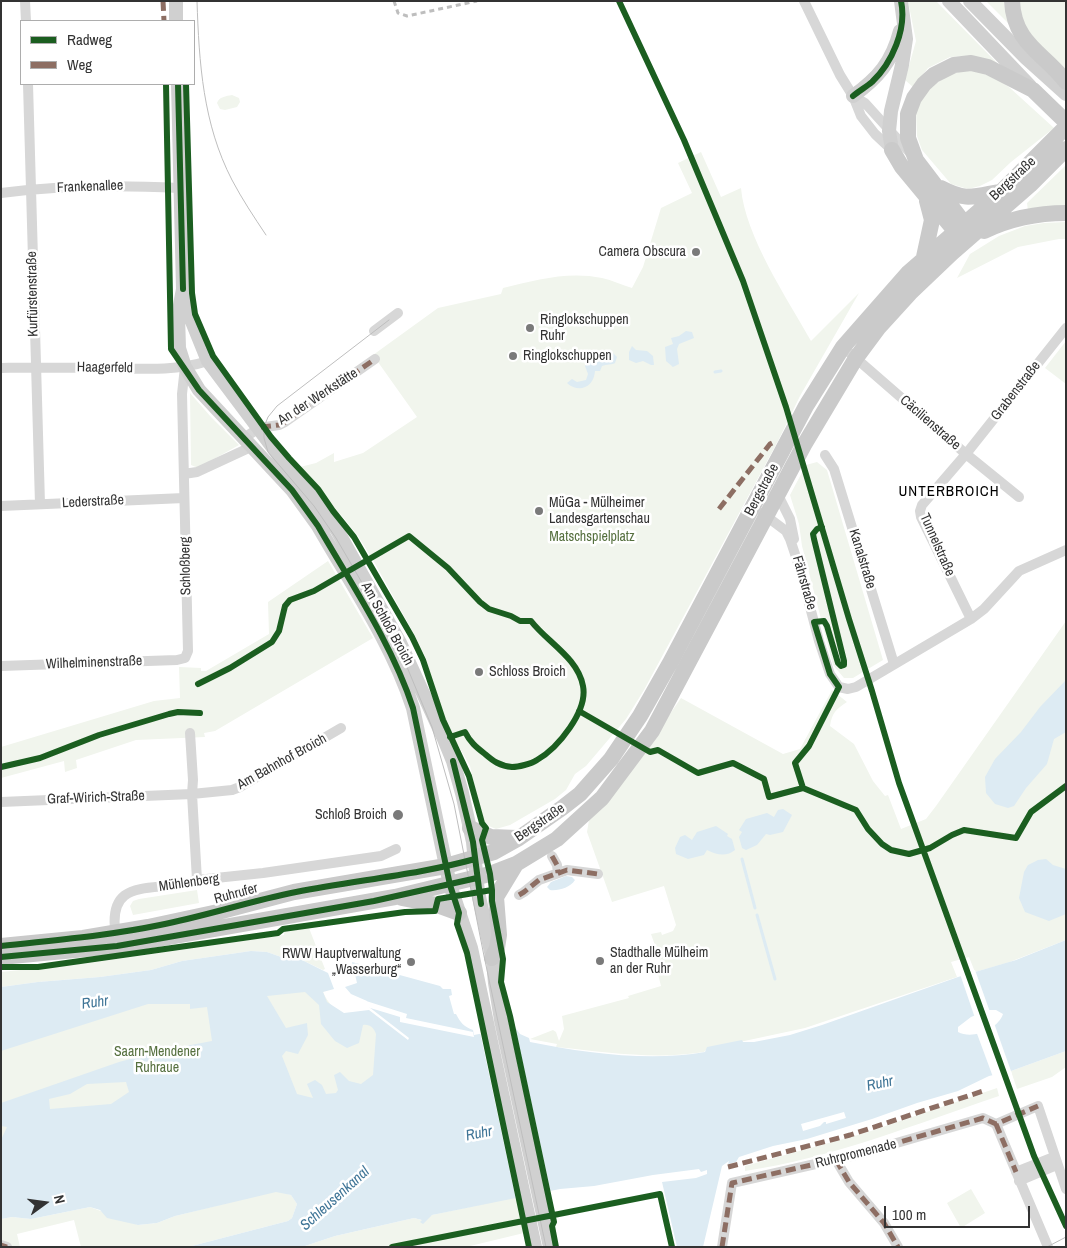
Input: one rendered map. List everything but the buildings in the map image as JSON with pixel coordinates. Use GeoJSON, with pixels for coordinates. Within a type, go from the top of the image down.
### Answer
{"type":"FeatureCollection","features":[{"type":"Feature","properties":{"kind":"main road"},"geometry":{"type":"LineString","coordinates":[[176,1],[176,20]]}},
{"type":"Feature","properties":{"kind":"main road"},"geometry":{"type":"LineString","coordinates":[[949,1],[1066,122]]}},
{"type":"Feature","properties":{"kind":"main road"},"geometry":{"type":"LineString","coordinates":[[970,1],[1026,58],[1066,94]]}},
{"type":"Feature","properties":{"kind":"main road"},"geometry":{"type":"LineString","coordinates":[[1012,1],[1012,13],[1026,42],[1066,82]]}},
{"type":"Feature","properties":{"kind":"main road"},"geometry":{"type":"LineString","coordinates":[[853,96],[871,83],[884,68],[896,47],[903,7]]}},
{"type":"Feature","properties":{"kind":"main road"},"geometry":{"type":"LineString","coordinates":[[903,7],[906,39],[891,111],[889,131],[892,150],[902,167],[932,191],[970,198],[1001,192]]}},
{"type":"Feature","properties":{"kind":"main road"},"geometry":{"type":"LineString","coordinates":[[1033,90],[988,67],[971,64],[954,65],[934,74],[914,98],[908,114],[908,138],[916,160],[932,191],[963,231],[993,227],[1019,218],[1043,213],[1066,212]]}},
{"type":"Feature","properties":{"kind":"main road"},"geometry":{"type":"LineString","coordinates":[[178,85],[183,289]]}},
{"type":"Feature","properties":{"kind":"main road","name":"Bergstraße"},"geometry":{"type":"LineString","coordinates":[[475,859],[494,852],[519,838],[562,808],[580,794],[611,759],[640,716],[760,512],[778,495],[817,422],[856,358],[879,327],[910,292],[952,253],[963,231],[1001,192],[1062,138]]}},
{"type":"Feature","properties":{"kind":"main road","name":"Bergstraße"},"geometry":{"type":"LineString","coordinates":[[477,878],[516,864],[557,840],[602,798],[647,738],[760,512],[806,406],[843,347],[924,257],[1030,185],[1062,138]]}},
{"type":"Feature","properties":{"kind":"main road"},"geometry":{"type":"LineString","coordinates":[[924,257],[932,220],[932,191]]}},
{"type":"Feature","properties":{"kind":"main road","name":"Am Schloß Broich"},"geometry":{"type":"LineString","coordinates":[[183,289],[178,316],[179,348],[185,367],[199,390],[292,490],[318,526],[389,650],[405,683],[413,708],[450,885],[494,1022]]}},
{"type":"Feature","properties":{"kind":"main road","name":"Am Schloß Broich"},"geometry":{"type":"LineString","coordinates":[[183,289],[191,319],[208,361],[280,457],[301,481],[336,530],[400,643],[453,760],[470,828],[492,960],[494,1022]]}},
{"type":"Feature","properties":{"kind":"main road"},"geometry":{"type":"LineString","coordinates":[[470,828],[491,837],[519,838]]}},
{"type":"Feature","properties":{"kind":"main road","name":"Ruhrufer"},"geometry":{"type":"LineString","coordinates":[[1,946],[83,938],[116,939],[160,925],[212,914],[294,892],[446,866],[475,859]]}},
{"type":"Feature","properties":{"kind":"main road"},"geometry":{"type":"LineString","coordinates":[[492,960],[498,935],[496,897],[516,864]]}},
{"type":"Feature","properties":{"kind":"main road","name":"Ruhrufer"},"geometry":{"type":"LineString","coordinates":[[1,957],[395,897],[477,878]]}},
{"type":"Feature","properties":{"kind":"main road"},"geometry":{"type":"LineString","coordinates":[[395,897],[437,905],[459,913]]}},
{"type":"Feature","properties":{"kind":"main road"},"geometry":{"type":"LineString","coordinates":[[494,1022],[537,1240],[550,1247]]}},
{"type":"Feature","properties":{"kind":"street"},"geometry":{"type":"LineString","coordinates":[[26,1],[26,20]]}},
{"type":"Feature","properties":{"kind":"street"},"geometry":{"type":"LineString","coordinates":[[804,1],[840,75],[853,96],[861,116],[875,134],[892,150]]}},
{"type":"Feature","properties":{"kind":"street","name":"Kurfürstenstraße"},"geometry":{"type":"LineString","coordinates":[[28,85],[40,504]]}},
{"type":"Feature","properties":{"kind":"street"},"geometry":{"type":"LineString","coordinates":[[853,96],[865,104],[916,160]]}},
{"type":"Feature","properties":{"kind":"street","name":"Frankenallee"},"geometry":{"type":"LineString","coordinates":[[1,194],[30,190],[140,186],[180,188]]}},
{"type":"Feature","properties":{"kind":"street"},"geometry":{"type":"LineString","coordinates":[[374,332],[398,313]]}},
{"type":"Feature","properties":{"kind":"street","name":"Grabenstraße"},"geometry":{"type":"LineString","coordinates":[[966,454],[1066,328]]}},
{"type":"Feature","properties":{"kind":"street","name":"Cäcilienstraße"},"geometry":{"type":"LineString","coordinates":[[843,347],[966,454],[1019,497]]}},
{"type":"Feature","properties":{"kind":"street","name":"An der Werkstätte"},"geometry":{"type":"LineString","coordinates":[[258,428],[279,425],[285,422],[375,359]]}},
{"type":"Feature","properties":{"kind":"street","name":"Haagerfeld"},"geometry":{"type":"LineString","coordinates":[[1,368],[160,369],[185,367],[208,361]]}},
{"type":"Feature","properties":{"kind":"street","name":"Schloßberg"},"geometry":{"type":"LineString","coordinates":[[185,367],[182,394],[188,651],[186,658]]}},
{"type":"Feature","properties":{"kind":"street"},"geometry":{"type":"LineString","coordinates":[[184,474],[197,472],[248,443],[258,428]]}},
{"type":"Feature","properties":{"kind":"street","name":"Tunnelstraße"},"geometry":{"type":"LineString","coordinates":[[966,454],[922,505],[920,510],[921,517],[971,619]]}},
{"type":"Feature","properties":{"kind":"street","name":"Kanalstraße"},"geometry":{"type":"LineString","coordinates":[[825,455],[834,469],[894,664]]}},
{"type":"Feature","properties":{"kind":"street","name":"Fährstraße"},"geometry":{"type":"LineString","coordinates":[[778,495],[790,519],[794,533],[793,548]]}},
{"type":"Feature","properties":{"kind":"street","name":"Lederstraße"},"geometry":{"type":"LineString","coordinates":[[1,506],[184,498]]}},
{"type":"Feature","properties":{"kind":"street","name":"Fährstraße"},"geometry":{"type":"LineString","coordinates":[[760,512],[786,531],[793,548],[830,674],[839,687],[848,689],[856,687],[894,664]]}},
{"type":"Feature","properties":{"kind":"street"},"geometry":{"type":"LineString","coordinates":[[894,664],[971,619],[984,609],[1019,571],[1066,550]]}},
{"type":"Feature","properties":{"kind":"street","name":"Wilhelminenstraße"},"geometry":{"type":"LineString","coordinates":[[1,666],[176,660],[186,658]]}},
{"type":"Feature","properties":{"kind":"street","name":"Am Bahnhof Broich"},"geometry":{"type":"LineString","coordinates":[[192,794],[232,790],[240,787],[341,728]]}},
{"type":"Feature","properties":{"kind":"street"},"geometry":{"type":"LineString","coordinates":[[190,733],[197,880]]}},
{"type":"Feature","properties":{"kind":"street","name":"Graf-Wirich-Straße"},"geometry":{"type":"LineString","coordinates":[[1,802],[192,794]]}},
{"type":"Feature","properties":{"kind":"street","name":"Mühlenberg"},"geometry":{"type":"LineString","coordinates":[[116,939],[113,918],[115,910],[119,900],[124,895],[135,890],[382,856],[396,849]]}},
{"type":"Feature","properties":{"kind":"street"},"geometry":{"type":"LineString","coordinates":[[552,856],[557,865],[558,873]]}},
{"type":"Feature","properties":{"kind":"street"},"geometry":{"type":"LineString","coordinates":[[519,895],[539,880],[567,870],[598,874]]}},
{"type":"Feature","properties":{"kind":"street"},"geometry":{"type":"LineString","coordinates":[[1048,1247],[996,1124],[1038,1106],[1066,1189]]}},
{"type":"Feature","properties":{"kind":"street","name":"Ruhrpromenade"},"geometry":{"type":"LineString","coordinates":[[722,1247],[732,1183],[836,1160],[983,1118],[996,1124]]}},
{"type":"Feature","properties":{"kind":"street"},"geometry":{"type":"LineString","coordinates":[[836,1160],[849,1182],[884,1223],[898,1247]]}},
{"type":"Feature","properties":{"kind":"street"},"geometry":{"type":"LineString","coordinates":[[1017,1177],[1056,1161]]}},
{"type":"Feature","properties":{"kind":"street"},"geometry":{"type":"LineString","coordinates":[[1,1245],[7,1247]]}},
{"type":"Feature","properties":{"kind":"green space"},"geometry":{"type":"Polygon","coordinates":[[[908,1],[936,1],[999,65],[967,56],[950,57],[928,68],[913,87],[905,80],[916,41],[908,1]]]}},
{"type":"Feature","properties":{"kind":"green space"},"geometry":{"type":"Polygon","coordinates":[[[986,1],[1004,1],[1008,23],[986,1]]]}},
{"type":"Feature","properties":{"kind":"green space"},"geometry":{"type":"Polygon","coordinates":[[[1020,1],[1066,1],[1066,74],[1041,51],[1027,33],[1020,13],[1020,1]]]}},
{"type":"Feature","properties":{"kind":"green space"},"geometry":{"type":"Polygon","coordinates":[[[971,69],[992,76],[1009,87],[1054,128],[1011,162],[992,180],[968,189],[951,184],[922,150],[917,136],[916,112],[924,91],[951,74],[971,69]]]}},
{"type":"Feature","properties":{"kind":"green space"},"geometry":{"type":"Polygon","coordinates":[[[232,95],[239,98],[240,102],[237,107],[225,110],[220,109],[217,103],[219,99],[232,95]]]}},
{"type":"Feature","properties":{"kind":"green space","name":"MüGa - Mülheimer Landesgartenschau"},"geometry":{"type":"Polygon","coordinates":[[[701,152],[721,197],[741,188],[744,207],[759,246],[779,286],[811,341],[859,293],[800,396],[778,441],[644,690],[626,719],[586,766],[575,774],[566,790],[555,799],[510,825],[496,829],[485,822],[470,766],[443,719],[426,658],[413,632],[358,536],[300,467],[316,463],[334,453],[334,462],[363,453],[417,417],[373,355],[438,308],[501,294],[503,288],[540,279],[564,276],[577,275],[602,278],[632,288],[643,267],[661,208],[692,193],[678,163],[701,152]]]}},
{"type":"Feature","properties":{"kind":"green space"},"geometry":{"type":"Polygon","coordinates":[[[1066,165],[1066,208],[1028,211],[1027,203],[1066,165]]]}},
{"type":"Feature","properties":{"kind":"green space"},"geometry":{"type":"Polygon","coordinates":[[[1066,222],[1066,239],[1018,247],[957,278],[970,254],[999,236],[1025,226],[1066,222]]]}},
{"type":"Feature","properties":{"kind":"green space"},"geometry":{"type":"Polygon","coordinates":[[[1066,341],[1066,384],[1045,368],[1066,341]]]}},
{"type":"Feature","properties":{"kind":"green space"},"geometry":{"type":"Polygon","coordinates":[[[190,393],[239,445],[198,468],[191,465],[190,393]]]}},
{"type":"Feature","properties":{"kind":"green space"},"geometry":{"type":"Polygon","coordinates":[[[817,462],[827,470],[883,660],[853,678],[844,678],[833,665],[802,546],[799,524],[790,495],[806,465],[817,462]]]}},
{"type":"Feature","properties":{"kind":"green space"},"geometry":{"type":"Polygon","coordinates":[[[328,561],[373,638],[215,731],[204,733],[205,737],[136,740],[76,760],[77,768],[65,772],[64,761],[1,778],[1,747],[154,701],[180,698],[179,667],[201,668],[201,671],[206,671],[269,634],[268,602],[328,561]]]}},
{"type":"Feature","properties":{"kind":"green space"},"geometry":{"type":"Polygon","coordinates":[[[1066,621],[1066,940],[1007,963],[975,972],[969,957],[951,962],[957,977],[805,1028],[707,1049],[704,1052],[667,1055],[630,1054],[556,1047],[557,1044],[530,1039],[553,1030],[556,1032],[559,1041],[564,1029],[562,1016],[629,998],[628,996],[661,986],[658,974],[664,971],[651,934],[661,932],[662,935],[673,931],[676,925],[664,886],[612,902],[587,832],[589,820],[622,783],[681,698],[783,754],[800,749],[832,690],[847,702],[835,712],[830,726],[854,744],[873,781],[885,796],[888,795],[901,829],[926,819],[1066,621]]]}},
{"type":"Feature","properties":{"kind":"green space"},"geometry":{"type":"Polygon","coordinates":[[[197,890],[199,903],[133,915],[130,906],[133,901],[139,899],[197,890]]]}},
{"type":"Feature","properties":{"kind":"green space"},"geometry":{"type":"Polygon","coordinates":[[[309,928],[325,969],[323,970],[302,960],[281,957],[267,952],[251,951],[182,961],[151,970],[1,987],[1,972],[89,963],[284,935],[284,932],[309,928]]]}},
{"type":"Feature","properties":{"kind":"green space","name":"Saarn-Mendener Ruhraue"},"geometry":{"type":"Polygon","coordinates":[[[152,981],[323,992],[333,1007],[345,1015],[354,1016],[370,1011],[412,1045],[410,1089],[1,1169],[1,1014],[152,981]]]}},
{"type":"Feature","properties":{"kind":"green space"},"geometry":{"type":"Polygon","coordinates":[[[1066,1051],[1066,1067],[1052,1077],[1017,1089],[1011,1071],[1066,1051]]]}},
{"type":"Feature","properties":{"kind":"green space"},"geometry":{"type":"Polygon","coordinates":[[[997,1088],[999,1096],[874,1139],[810,1158],[745,1171],[745,1166],[865,1133],[997,1088]]]}},
{"type":"Feature","properties":{"kind":"green space"},"geometry":{"type":"Polygon","coordinates":[[[971,1189],[985,1213],[961,1228],[947,1203],[971,1189]]]}},
{"type":"Feature","properties":{"kind":"green space"},"geometry":{"type":"Polygon","coordinates":[[[276,1191],[291,1195],[297,1204],[292,1218],[288,1221],[188,1247],[81,1247],[74,1220],[17,1234],[20,1247],[1,1247],[1,1219],[12,1217],[31,1219],[90,1207],[138,1225],[157,1223],[175,1216],[276,1191]]]}},
{"type":"Feature","properties":{"kind":"green space"},"geometry":{"type":"Polygon","coordinates":[[[516,1197],[524,1233],[466,1247],[302,1247],[335,1236],[414,1218],[422,1220],[432,1215],[516,1197]]]}},
{"type":"Feature","properties":{"kind":"water"},"geometry":{"type":"Polygon","coordinates":[[[686,331],[692,332],[694,338],[679,344],[677,349],[679,364],[673,367],[666,361],[665,347],[673,344],[671,338],[679,336],[686,331]]]}},
{"type":"Feature","properties":{"kind":"water"},"geometry":{"type":"Polygon","coordinates":[[[632,346],[636,350],[647,351],[653,356],[654,365],[643,361],[636,363],[629,360],[629,352],[632,346]]]}},
{"type":"Feature","properties":{"kind":"water"},"geometry":{"type":"Polygon","coordinates":[[[613,353],[617,357],[615,363],[602,366],[600,371],[595,371],[589,385],[576,388],[567,383],[572,379],[577,382],[586,380],[588,374],[585,366],[590,359],[601,359],[613,353]]]}},
{"type":"Feature","properties":{"kind":"water"},"geometry":{"type":"Polygon","coordinates":[[[1066,680],[1066,732],[1054,739],[1047,764],[1026,788],[1014,806],[1008,808],[995,804],[986,793],[985,777],[995,759],[1066,680]]]}},
{"type":"Feature","properties":{"kind":"water"},"geometry":{"type":"Polygon","coordinates":[[[783,809],[792,815],[783,832],[766,834],[757,845],[746,850],[742,848],[739,837],[742,832],[739,830],[746,819],[767,813],[774,817],[778,810],[783,809]]]}},
{"type":"Feature","properties":{"kind":"water"},"geometry":{"type":"Polygon","coordinates":[[[716,826],[732,839],[735,850],[729,854],[721,854],[707,850],[704,855],[688,859],[676,854],[675,848],[680,837],[685,835],[692,840],[697,832],[716,826]]]}},
{"type":"Feature","properties":{"kind":"water"},"geometry":{"type":"Polygon","coordinates":[[[1046,859],[1053,865],[1066,869],[1066,914],[1049,921],[1025,912],[1019,898],[1024,872],[1028,865],[1038,860],[1046,859]]]}},
{"type":"Feature","properties":{"kind":"water"},"geometry":{"type":"Polygon","coordinates":[[[566,876],[572,877],[575,880],[567,887],[550,890],[547,887],[551,882],[566,876]]]}},
{"type":"Feature","properties":{"kind":"water"},"geometry":{"type":"Polygon","coordinates":[[[1066,940],[1066,1051],[1011,1071],[989,1076],[958,1091],[807,1139],[773,1146],[739,1157],[736,1162],[728,1164],[729,1161],[722,1166],[703,1247],[677,1247],[662,1182],[696,1178],[707,1174],[707,1170],[701,1172],[699,1169],[594,1186],[560,1189],[432,1215],[423,1224],[420,1222],[422,1220],[414,1218],[335,1236],[302,1247],[188,1247],[288,1221],[292,1218],[297,1204],[291,1195],[276,1192],[175,1216],[157,1223],[138,1225],[107,1218],[100,1210],[90,1207],[31,1219],[12,1217],[1,1219],[1,1140],[7,1127],[1,1126],[1,1103],[119,1062],[164,1050],[212,1041],[207,1007],[190,1009],[190,1004],[148,1004],[1,1051],[1,987],[151,970],[182,961],[251,951],[267,952],[281,957],[302,960],[328,973],[334,989],[323,992],[327,1002],[344,1013],[369,1010],[408,1040],[409,1038],[369,1007],[367,1001],[351,994],[345,987],[357,983],[352,962],[440,986],[443,989],[451,989],[452,995],[449,996],[454,1014],[465,1026],[473,1030],[474,1035],[515,1027],[520,1034],[529,1038],[530,1042],[595,1053],[662,1056],[705,1052],[707,1047],[742,1040],[743,1042],[754,1042],[790,1035],[958,977],[1016,960],[1066,940]],[[305,992],[267,996],[286,1028],[307,1023],[308,1035],[298,1054],[286,1051],[282,1056],[297,1094],[313,1098],[307,1084],[315,1080],[322,1085],[326,1094],[336,1093],[338,1090],[334,1075],[340,1072],[349,1081],[361,1084],[373,1075],[376,1034],[371,1027],[363,1025],[359,1043],[347,1048],[335,1041],[321,1024],[319,1005],[305,992]],[[988,1010],[971,1017],[958,1027],[958,1032],[971,1035],[991,1028],[1003,1014],[996,1010],[988,1010]],[[126,1082],[87,1084],[70,1094],[49,1099],[50,1109],[111,1104],[129,1092],[126,1082]]]}},
{"type":"Feature","properties":{"kind":"pier"},"geometry":{"type":"Polygon","coordinates":[[[975,970],[990,1012],[975,1018],[960,974],[975,970]]]}},
{"type":"Feature","properties":{"kind":"pier"},"geometry":{"type":"Polygon","coordinates":[[[363,1000],[407,1014],[406,1018],[473,1032],[474,1037],[400,1022],[400,1017],[367,1007],[363,1000]]]}},
{"type":"Feature","properties":{"kind":"pier"},"geometry":{"type":"Polygon","coordinates":[[[994,1023],[1012,1074],[993,1077],[976,1031],[994,1023]]]}},
{"type":"Feature","properties":{"kind":"pier"},"geometry":{"type":"Polygon","coordinates":[[[515,1024],[517,1026],[515,1027],[551,1193],[516,1200],[480,1032],[515,1024]]]}},
{"type":"Feature","properties":{"kind":"pier"},"geometry":{"type":"Polygon","coordinates":[[[844,1112],[846,1118],[826,1124],[824,1122],[820,1126],[803,1131],[801,1124],[844,1112]]]}},
{"type":"Feature","properties":{"kind":"waterway"},"geometry":{"type":"LineString","coordinates":[[715,372],[721,371]]}},
{"type":"Feature","properties":{"kind":"waterway"},"geometry":{"type":"LineString","coordinates":[[742,859],[755,908]]}},
{"type":"Feature","properties":{"kind":"waterway"},"geometry":{"type":"LineString","coordinates":[[757,915],[775,979]]}},
{"type":"Feature","properties":{"kind":"tram line"},"geometry":{"type":"LineString","coordinates":[[197,1],[204,93],[215,137],[222,159],[232,180],[266,235]]}},
{"type":"Feature","properties":{"kind":"tram line"},"geometry":{"type":"LineString","coordinates":[[389,320],[277,406],[268,417],[264,427],[264,438],[268,452],[314,506],[336,538],[397,643],[432,727],[454,804],[484,956],[546,1247]]}},
{"type":"Feature","properties":{"kind":"tram line"},"geometry":{"type":"LineString","coordinates":[[329,539],[397,661]]}},
{"type":"Feature","properties":{"kind":"tram line"},"geometry":{"type":"LineString","coordinates":[[1047,1247],[1066,1237]]}},
{"type":"Feature","properties":{"kind":"railway"},"geometry":{"type":"LineString","coordinates":[[394,1],[398,13],[407,16],[477,1]]}},
{"type":"Feature","properties":{"kind":"marked path"},"geometry":{"type":"LineString","coordinates":[[163,1],[164,20]]}},
{"type":"Feature","properties":{"kind":"marked path"},"geometry":{"type":"LineString","coordinates":[[261,427],[279,425],[285,422],[375,359]]}},
{"type":"Feature","properties":{"kind":"marked path"},"geometry":{"type":"LineString","coordinates":[[719,509],[770,444],[774,442]]}},
{"type":"Feature","properties":{"kind":"marked path"},"geometry":{"type":"LineString","coordinates":[[552,856],[557,865],[558,873]]}},
{"type":"Feature","properties":{"kind":"marked path"},"geometry":{"type":"LineString","coordinates":[[519,895],[539,880],[567,870],[598,874]]}},
{"type":"Feature","properties":{"kind":"marked path"},"geometry":{"type":"LineString","coordinates":[[728,1167],[850,1135],[983,1091]]}},
{"type":"Feature","properties":{"kind":"marked path"},"geometry":{"type":"LineString","coordinates":[[722,1247],[732,1183],[855,1155],[983,1118],[996,1124],[1038,1106]]}},
{"type":"Feature","properties":{"kind":"marked path"},"geometry":{"type":"LineString","coordinates":[[996,1124],[1016,1172]]}},
{"type":"Feature","properties":{"kind":"marked path"},"geometry":{"type":"LineString","coordinates":[[836,1160],[849,1182],[884,1223],[898,1247]]}},
{"type":"Feature","properties":{"kind":"marked path"},"geometry":{"type":"LineString","coordinates":[[1,1245],[7,1247]]}},
{"type":"Feature","properties":{"kind":"cycle path"},"geometry":{"type":"LineString","coordinates":[[619,1],[684,140],[743,281],[786,407],[899,783],[1034,1156],[1066,1226]]}},
{"type":"Feature","properties":{"kind":"cycle path"},"geometry":{"type":"LineString","coordinates":[[853,96],[872,82],[892,55],[902,23],[901,1]]}},
{"type":"Feature","properties":{"kind":"cycle path"},"geometry":{"type":"LineString","coordinates":[[166,85],[171,349],[199,390],[292,490],[318,526],[383,638],[404,684],[413,708],[450,885],[459,913],[457,924],[467,953],[529,1247]]}},
{"type":"Feature","properties":{"kind":"cycle path"},"geometry":{"type":"LineString","coordinates":[[178,85],[183,289]]}},
{"type":"Feature","properties":{"kind":"cycle path"},"geometry":{"type":"LineString","coordinates":[[186,85],[192,293],[195,314],[213,356],[271,437],[318,489],[354,537],[412,637],[423,660],[443,720],[469,776],[482,823],[486,828],[482,840],[490,874],[492,901],[503,959],[501,982],[554,1222],[552,1226],[556,1247]]}},
{"type":"Feature","properties":{"kind":"cycle path"},"geometry":{"type":"LineString","coordinates":[[803,788],[795,763],[809,746],[839,687],[830,674],[814,622],[824,621],[838,663],[841,666],[844,665],[813,534],[822,527]]}},
{"type":"Feature","properties":{"kind":"cycle path"},"geometry":{"type":"LineString","coordinates":[[198,684],[230,668],[272,642],[279,631],[285,606],[290,600],[314,591],[409,536],[448,568],[489,609],[520,621],[531,621],[569,659],[580,676],[583,686],[581,706],[570,728],[554,747],[531,763],[515,767],[504,766],[479,749],[471,742],[465,732],[450,737]]}},
{"type":"Feature","properties":{"kind":"cycle path"},"geometry":{"type":"LineString","coordinates":[[579,711],[650,752],[658,750],[698,773],[733,763],[764,779],[769,797],[803,788],[856,810],[868,829],[882,844],[891,850],[909,854],[930,848],[964,830],[1016,838],[1031,812],[1066,786]]}},
{"type":"Feature","properties":{"kind":"cycle path"},"geometry":{"type":"LineString","coordinates":[[1,767],[40,758],[99,735],[169,714],[178,712],[200,713]]}},
{"type":"Feature","properties":{"kind":"cycle path"},"geometry":{"type":"LineString","coordinates":[[453,761],[473,842],[481,904]]}},
{"type":"Feature","properties":{"kind":"cycle path"},"geometry":{"type":"LineString","coordinates":[[1,946],[140,929],[296,892],[453,865],[475,859]]}},
{"type":"Feature","properties":{"kind":"cycle path"},"geometry":{"type":"LineString","coordinates":[[1,957],[117,946],[374,901],[477,878]]}},
{"type":"Feature","properties":{"kind":"cycle path"},"geometry":{"type":"LineString","coordinates":[[1,967],[38,967],[278,933],[283,929],[405,912],[435,911],[438,899],[492,890]]}},
{"type":"Feature","properties":{"kind":"cycle path"},"geometry":{"type":"LineString","coordinates":[[392,1247],[660,1194],[672,1247]]}},
{"type":"Feature","properties":{"kind":"place","name":"Camera Obscura"},"geometry":{"type":"Point","coordinates":[696,252]}},
{"type":"Feature","properties":{"kind":"place","name":"Ringlokschuppen Ruhr"},"geometry":{"type":"Point","coordinates":[530,328]}},
{"type":"Feature","properties":{"kind":"place","name":"Ringlokschuppen"},"geometry":{"type":"Point","coordinates":[513,356]}},
{"type":"Feature","properties":{"kind":"place","name":"MüGa - Mülheimer Landesgartenschau"},"geometry":{"type":"Point","coordinates":[539,511]}},
{"type":"Feature","properties":{"kind":"place","name":"Schloss Broich"},"geometry":{"type":"Point","coordinates":[479,672]}},
{"type":"Feature","properties":{"kind":"place","name":"Schloß Broich"},"geometry":{"type":"Point","coordinates":[398,815]}},
{"type":"Feature","properties":{"kind":"place","name":"Stadthalle Mülheim an der Ruhr"},"geometry":{"type":"Point","coordinates":[600,961]}},
{"type":"Feature","properties":{"kind":"place","name":"RWW Hauptverwaltung „Wasserburg“"},"geometry":{"type":"Point","coordinates":[411,962]}},
{"type":"Feature","properties":{"kind":"district","name":"UNTERBROICH"},"geometry":{"type":"Point","coordinates":[949,492]}},
{"type":"Feature","properties":{"kind":"park label","name":"Matschspielplatz"},"geometry":{"type":"Point","coordinates":[592,537]}},
{"type":"Feature","properties":{"kind":"water label","name":"Ruhr"},"geometry":{"type":"Point","coordinates":[95,1003]}},
{"type":"Feature","properties":{"kind":"water label","name":"Ruhr"},"geometry":{"type":"Point","coordinates":[880,1084]}},
{"type":"Feature","properties":{"kind":"water label","name":"Ruhr"},"geometry":{"type":"Point","coordinates":[479,1134]}},
{"type":"Feature","properties":{"kind":"water label","name":"Schleusenkanal"},"geometry":{"type":"Point","coordinates":[335,1199]}}]}
